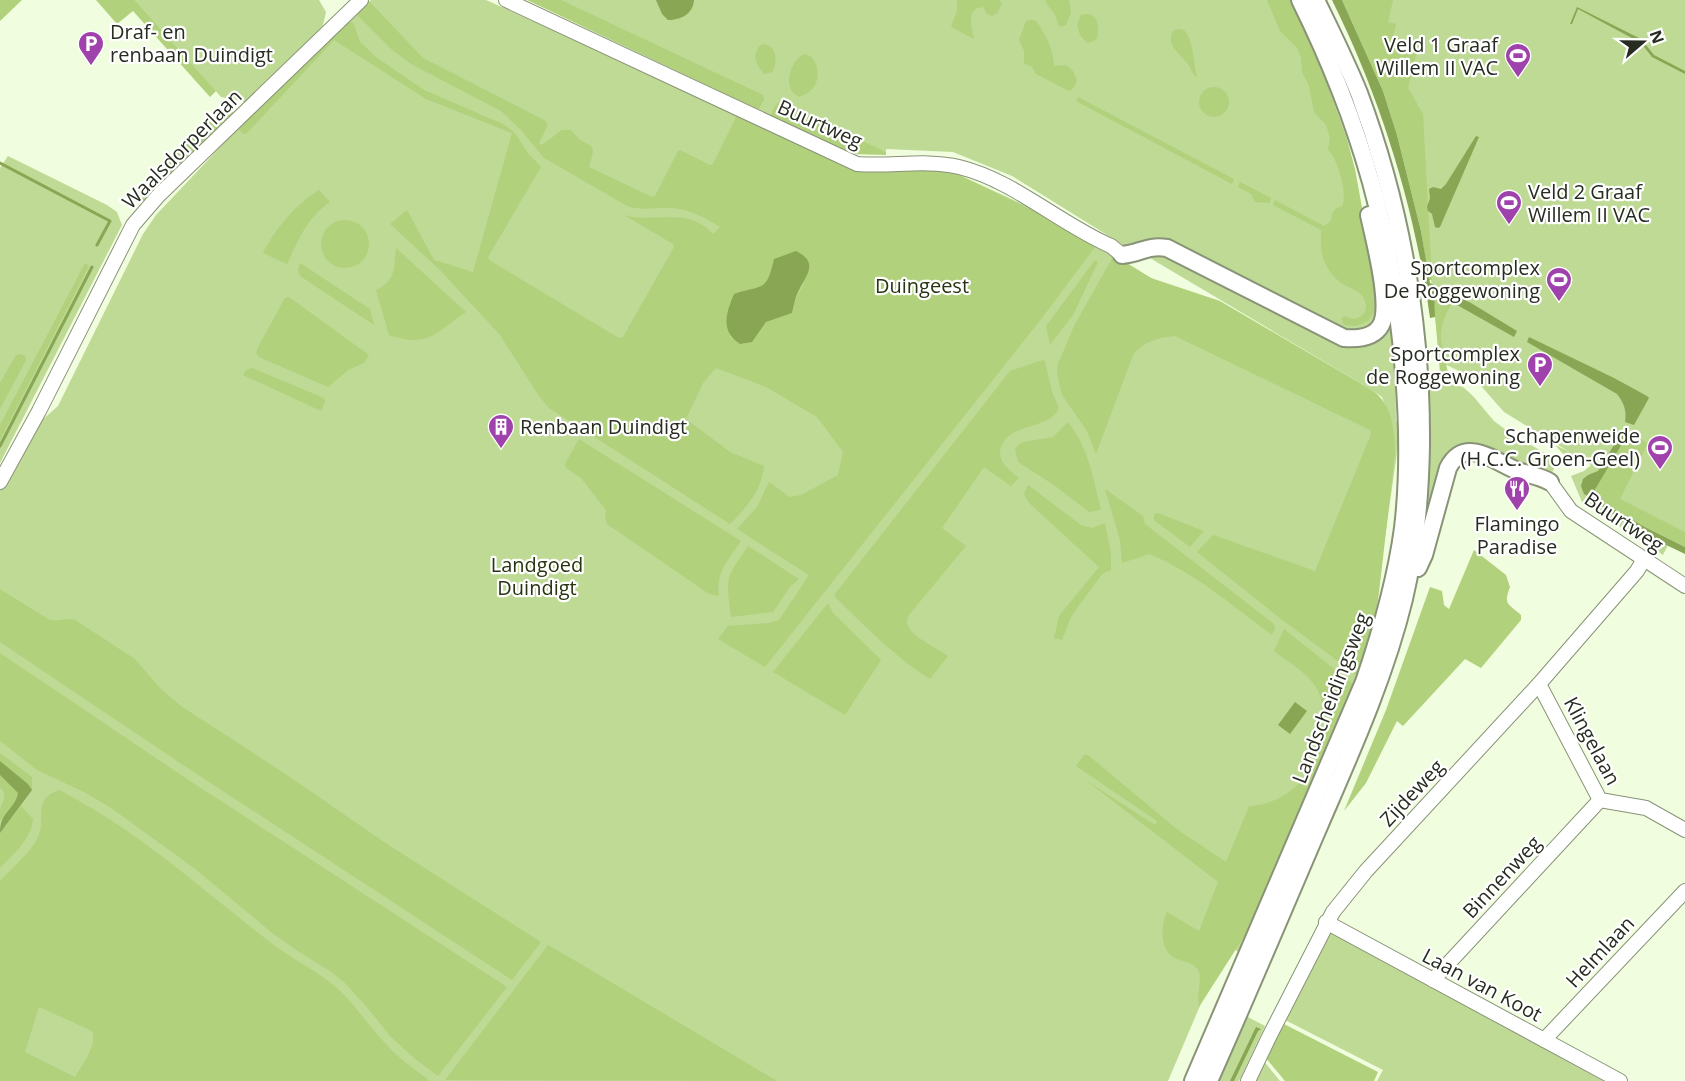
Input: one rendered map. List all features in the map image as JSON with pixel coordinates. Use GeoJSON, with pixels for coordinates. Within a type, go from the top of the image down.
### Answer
{"type":"FeatureCollection","features":[{"type":"Feature","properties":{"kind":"main road","name":"Landscheidingsweg"},"geometry":{"type":"LineString","coordinates":[[1209,1081],[1232,1010],[1364,682],[1390,596],[1402,528],[1407,414],[1401,333],[1391,260],[1362,149],[1324,48],[1300,0]]}},
{"type":"Feature","properties":{"kind":"main road","name":"Landscheidingsweg"},"geometry":{"type":"LineString","coordinates":[[1193,1081],[1232,1010],[1378,688],[1404,599],[1417,531],[1421,416],[1416,330],[1406,262],[1376,141],[1354,82],[1316,0]]}},
{"type":"Feature","properties":{"kind":"main road"},"geometry":{"type":"LineString","coordinates":[[1122,255],[1153,246],[1167,249],[1344,338],[1357,339],[1370,335],[1380,327],[1385,301],[1363,183],[1362,149]]}},
{"type":"Feature","properties":{"kind":"main road"},"geometry":{"type":"LineString","coordinates":[[1404,599],[1424,555],[1448,468],[1455,458],[1466,453],[1481,453],[1550,482]]}},
{"type":"Feature","properties":{"kind":"main road"},"geometry":{"type":"LineString","coordinates":[[1187,1081],[1203,1060]]}},
{"type":"Feature","properties":{"kind":"street","name":"Waalsdorperlaan"},"geometry":{"type":"LineString","coordinates":[[0,482],[39,411],[133,225],[158,196],[361,0]]}},
{"type":"Feature","properties":{"kind":"street","name":"Buurtweg"},"geometry":{"type":"LineString","coordinates":[[506,0],[857,164],[928,162],[962,168],[992,180],[1111,246],[1122,255]]}},
{"type":"Feature","properties":{"kind":"street","name":"Buurtweg"},"geometry":{"type":"LineString","coordinates":[[1550,482],[1571,511],[1685,586]]}},
{"type":"Feature","properties":{"kind":"street","name":"Zijdeweg"},"geometry":{"type":"LineString","coordinates":[[1248,1081],[1326,922],[1366,871],[1539,684],[1637,571],[1644,559]]}},
{"type":"Feature","properties":{"kind":"street","name":"Klingelaan"},"geometry":{"type":"LineString","coordinates":[[1539,684],[1600,800],[1646,808],[1685,830]]}},
{"type":"Feature","properties":{"kind":"street","name":"Binnenweg"},"geometry":{"type":"LineString","coordinates":[[1433,980],[1600,800]]}},
{"type":"Feature","properties":{"kind":"street","name":"Helmlaan"},"geometry":{"type":"LineString","coordinates":[[1544,1040],[1685,891]]}},
{"type":"Feature","properties":{"kind":"street","name":"Laan van Koot"},"geometry":{"type":"LineString","coordinates":[[1326,922],[1620,1081]]}},
{"type":"Feature","properties":{"kind":"green space"},"geometry":{"type":"Polygon","coordinates":[[[0,0],[22,0],[0,21],[0,0]]]}},
{"type":"Feature","properties":{"kind":"green space"},"geometry":{"type":"Polygon","coordinates":[[[96,0],[135,0],[216,91],[210,97],[133,11],[117,24],[96,0]]]}},
{"type":"Feature","properties":{"kind":"green space"},"geometry":{"type":"Polygon","coordinates":[[[135,0],[319,0],[326,12],[323,25],[315,37],[249,101],[245,102],[221,97],[135,0]]]}},
{"type":"Feature","properties":{"kind":"green space","name":"Duingeest"},"geometry":{"type":"Polygon","coordinates":[[[365,0],[368,0],[423,58],[546,121],[548,125],[539,143],[542,145],[562,130],[571,130],[579,139],[592,147],[589,167],[652,197],[655,196],[678,151],[710,165],[713,164],[737,115],[851,168],[927,169],[961,176],[1044,216],[1095,247],[1042,318],[765,667],[718,639],[728,626],[769,623],[779,620],[809,575],[737,529],[757,507],[769,482],[790,497],[801,495],[838,475],[843,452],[817,417],[766,387],[716,368],[703,383],[686,419],[730,452],[764,466],[757,491],[730,524],[549,408],[500,335],[440,270],[390,224],[407,210],[434,260],[473,272],[512,133],[426,99],[334,40],[247,133],[243,134],[237,127],[349,21],[354,24],[360,42],[376,57],[424,90],[503,124],[515,133],[527,152],[541,167],[488,257],[489,260],[619,338],[623,337],[674,247],[673,244],[624,215],[693,220],[713,234],[720,227],[701,216],[681,209],[629,207],[544,158],[521,130],[501,111],[411,64],[391,49],[357,15],[355,10],[365,0]],[[771,270],[763,286],[742,292],[729,304],[730,337],[740,344],[766,322],[792,313],[795,300],[804,283],[771,270]]]}},
{"type":"Feature","properties":{"kind":"green space","name":"Landgoed Duindigt"},"geometry":{"type":"Polygon","coordinates":[[[371,0],[486,0],[864,171],[899,169],[953,172],[1035,210],[1390,418],[1382,397],[1372,390],[1128,245],[1125,246],[1012,176],[953,152],[886,149],[886,152],[775,108],[770,115],[759,110],[763,102],[548,0],[1290,0],[1368,254],[1391,307],[1396,421],[1401,425],[1370,642],[1361,678],[1240,953],[1231,947],[1202,1001],[1168,1081],[0,1081],[0,490],[41,421],[58,406],[143,234],[156,215],[242,124],[371,0]]]}},
{"type":"Feature","properties":{"kind":"green space"},"geometry":{"type":"Polygon","coordinates":[[[527,0],[561,0],[763,95],[764,100],[759,110],[527,0]]]}},
{"type":"Feature","properties":{"kind":"green space"},"geometry":{"type":"Polygon","coordinates":[[[957,0],[999,0],[1002,4],[997,13],[992,16],[987,14],[983,7],[974,11],[971,24],[974,39],[951,27],[957,11],[957,0]]]}},
{"type":"Feature","properties":{"kind":"green space"},"geometry":{"type":"Polygon","coordinates":[[[1045,0],[1069,0],[1071,13],[1066,25],[1061,27],[1058,25],[1056,17],[1045,0]]]}},
{"type":"Feature","properties":{"kind":"green space"},"geometry":{"type":"Polygon","coordinates":[[[1267,0],[1293,0],[1308,30],[1347,139],[1355,169],[1376,285],[1376,309],[1368,321],[1356,326],[1344,325],[1341,319],[1344,316],[1354,319],[1361,316],[1366,309],[1365,301],[1360,294],[1333,276],[1328,268],[1323,259],[1321,230],[1273,205],[1275,200],[1324,226],[1331,221],[1334,211],[1342,206],[1344,194],[1338,168],[1328,150],[1330,138],[1326,125],[1314,112],[1298,49],[1280,31],[1267,0]]]}},
{"type":"Feature","properties":{"kind":"green space"},"geometry":{"type":"Polygon","coordinates":[[[1342,0],[1393,0],[1388,22],[1396,24],[1393,37],[1419,43],[1408,88],[1423,114],[1432,280],[1429,280],[1421,231],[1397,135],[1383,91],[1342,0]]]}},
{"type":"Feature","properties":{"kind":"green space","name":"Sportcomplex De Roggewoning"},"geometry":{"type":"Polygon","coordinates":[[[1345,0],[1685,0],[1685,536],[1600,495],[1588,475],[1582,484],[1583,491],[1590,500],[1633,529],[1668,545],[1663,555],[1582,502],[1571,476],[1584,471],[1591,465],[1579,458],[1567,463],[1564,455],[1555,445],[1568,451],[1504,412],[1474,378],[1440,362],[1431,279],[1396,85],[1345,0]]]}},
{"type":"Feature","properties":{"kind":"green space"},"geometry":{"type":"Polygon","coordinates":[[[1086,14],[1096,19],[1098,26],[1097,38],[1087,43],[1080,35],[1077,25],[1081,15],[1086,14]]]}},
{"type":"Feature","properties":{"kind":"green space"},"geometry":{"type":"Polygon","coordinates":[[[1035,20],[1042,30],[1051,48],[1054,66],[1066,65],[1073,71],[1077,80],[1069,91],[1036,74],[1032,67],[1024,63],[1024,51],[1019,40],[1026,21],[1035,20]]]}},
{"type":"Feature","properties":{"kind":"green space"},"geometry":{"type":"Polygon","coordinates":[[[1174,30],[1185,31],[1190,42],[1196,77],[1172,44],[1171,35],[1174,30]]]}},
{"type":"Feature","properties":{"kind":"green space"},"geometry":{"type":"Polygon","coordinates":[[[763,44],[771,47],[775,57],[774,69],[764,74],[755,56],[759,46],[763,44]]]}},
{"type":"Feature","properties":{"kind":"green space"},"geometry":{"type":"Polygon","coordinates":[[[804,54],[815,62],[818,76],[812,89],[800,97],[794,94],[789,82],[795,62],[804,54]]]}},
{"type":"Feature","properties":{"kind":"green space"},"geometry":{"type":"Polygon","coordinates":[[[1214,87],[1225,91],[1229,102],[1225,113],[1214,117],[1203,113],[1199,102],[1203,91],[1214,87]]]}},
{"type":"Feature","properties":{"kind":"green space"},"geometry":{"type":"Polygon","coordinates":[[[1078,97],[1234,179],[1232,184],[1076,101],[1078,97]]]}},
{"type":"Feature","properties":{"kind":"green space"},"geometry":{"type":"Polygon","coordinates":[[[778,102],[886,152],[886,155],[851,154],[770,115],[778,102]]]}},
{"type":"Feature","properties":{"kind":"green space"},"geometry":{"type":"Polygon","coordinates":[[[226,109],[231,110],[234,114],[149,199],[144,201],[139,198],[138,190],[141,185],[226,109]]]}},
{"type":"Feature","properties":{"kind":"green space"},"geometry":{"type":"Polygon","coordinates":[[[8,156],[107,205],[117,212],[122,225],[0,463],[0,168],[8,156]]]}},
{"type":"Feature","properties":{"kind":"green space"},"geometry":{"type":"Polygon","coordinates":[[[1240,182],[1271,198],[1270,203],[1255,202],[1251,194],[1238,187],[1240,182]]]}},
{"type":"Feature","properties":{"kind":"green space"},"geometry":{"type":"Polygon","coordinates":[[[319,190],[330,202],[309,222],[287,264],[263,253],[287,218],[302,202],[319,190]]]}},
{"type":"Feature","properties":{"kind":"green space"},"geometry":{"type":"Polygon","coordinates":[[[345,220],[362,227],[369,244],[362,261],[345,268],[328,261],[321,244],[328,227],[345,220]]]}},
{"type":"Feature","properties":{"kind":"green space"},"geometry":{"type":"Polygon","coordinates":[[[396,248],[466,312],[430,337],[413,340],[389,335],[376,290],[391,278],[396,248]]]}},
{"type":"Feature","properties":{"kind":"green space"},"geometry":{"type":"Polygon","coordinates":[[[1114,255],[1151,278],[1220,301],[1372,390],[1384,403],[1393,427],[1395,454],[1378,601],[1361,678],[1281,619],[1197,552],[1213,535],[1315,571],[1371,434],[1370,430],[1175,336],[1152,341],[1142,346],[1133,355],[1096,454],[1087,431],[1062,395],[1057,374],[1058,364],[1074,326],[1114,255]]]}},
{"type":"Feature","properties":{"kind":"green space"},"geometry":{"type":"Polygon","coordinates":[[[1095,260],[1098,262],[1073,315],[1050,345],[1046,326],[1095,260]]]}},
{"type":"Feature","properties":{"kind":"green space"},"geometry":{"type":"Polygon","coordinates":[[[85,263],[89,266],[0,440],[0,425],[85,263]]]}},
{"type":"Feature","properties":{"kind":"green space"},"geometry":{"type":"Polygon","coordinates":[[[300,263],[370,309],[374,325],[300,276],[298,270],[300,263]]]}},
{"type":"Feature","properties":{"kind":"green space"},"geometry":{"type":"Polygon","coordinates":[[[1433,292],[1452,303],[1441,330],[1448,373],[1440,373],[1433,292]]]}},
{"type":"Feature","properties":{"kind":"green space"},"geometry":{"type":"Polygon","coordinates":[[[289,297],[369,355],[364,363],[348,370],[328,387],[259,357],[256,353],[258,347],[285,298],[289,297]]]}},
{"type":"Feature","properties":{"kind":"green space"},"geometry":{"type":"Polygon","coordinates":[[[21,354],[26,357],[26,360],[0,409],[0,383],[16,355],[21,354]]]}},
{"type":"Feature","properties":{"kind":"green space"},"geometry":{"type":"Polygon","coordinates":[[[1043,360],[1059,408],[1047,420],[1017,431],[1005,440],[1001,447],[1000,457],[1004,465],[1019,478],[1011,486],[984,467],[942,528],[966,546],[908,616],[907,623],[911,631],[948,656],[930,679],[893,651],[834,595],[1010,371],[1043,360]]]}},
{"type":"Feature","properties":{"kind":"green space"},"geometry":{"type":"Polygon","coordinates":[[[252,368],[324,398],[325,402],[321,411],[243,375],[246,370],[252,368]]]}},
{"type":"Feature","properties":{"kind":"green space"},"geometry":{"type":"Polygon","coordinates":[[[1428,384],[1451,384],[1463,387],[1494,421],[1510,433],[1550,456],[1552,455],[1556,465],[1550,476],[1466,446],[1428,530],[1421,533],[1429,415],[1428,384]]]}},
{"type":"Feature","properties":{"kind":"green space"},"geometry":{"type":"Polygon","coordinates":[[[1068,422],[1081,442],[1093,476],[1101,510],[1089,512],[1054,485],[1018,462],[1015,450],[1018,445],[1023,442],[1053,437],[1068,422]]]}},
{"type":"Feature","properties":{"kind":"green space"},"geometry":{"type":"Polygon","coordinates":[[[1626,432],[1648,443],[1620,499],[1685,532],[1685,547],[1596,499],[1593,493],[1626,437],[1626,432]]]}},
{"type":"Feature","properties":{"kind":"green space"},"geometry":{"type":"Polygon","coordinates":[[[579,439],[741,541],[721,573],[719,596],[709,594],[607,524],[606,510],[581,478],[566,468],[565,464],[579,439]]]}},
{"type":"Feature","properties":{"kind":"green space"},"geometry":{"type":"Polygon","coordinates":[[[1028,485],[1081,525],[1092,528],[1105,523],[1111,553],[1111,570],[1102,574],[1080,604],[1071,617],[1062,640],[1054,638],[1059,616],[1099,567],[1029,503],[1024,494],[1028,485]]]}},
{"type":"Feature","properties":{"kind":"green space"},"geometry":{"type":"Polygon","coordinates":[[[1105,489],[1143,516],[1145,524],[1274,624],[1272,635],[1213,590],[1166,561],[1149,554],[1122,563],[1120,540],[1105,489]]]}},
{"type":"Feature","properties":{"kind":"green space"},"geometry":{"type":"Polygon","coordinates":[[[1158,513],[1204,531],[1190,547],[1154,520],[1154,514],[1158,513]]]}},
{"type":"Feature","properties":{"kind":"green space"},"geometry":{"type":"Polygon","coordinates":[[[748,546],[799,579],[790,587],[773,612],[731,617],[729,579],[748,546]]]}},
{"type":"Feature","properties":{"kind":"green space"},"geometry":{"type":"Polygon","coordinates":[[[1474,550],[1506,575],[1510,587],[1507,601],[1521,615],[1521,620],[1481,668],[1465,659],[1403,726],[1397,721],[1366,783],[1344,811],[1386,710],[1430,587],[1442,591],[1444,605],[1449,609],[1474,550]]]}},
{"type":"Feature","properties":{"kind":"green space"},"geometry":{"type":"Polygon","coordinates":[[[0,589],[48,619],[75,620],[135,659],[160,688],[181,706],[384,842],[541,942],[512,980],[180,763],[0,642],[0,589]]]}},
{"type":"Feature","properties":{"kind":"green space"},"geometry":{"type":"Polygon","coordinates":[[[828,603],[833,613],[881,660],[845,715],[773,672],[828,603]]]}},
{"type":"Feature","properties":{"kind":"green space"},"geometry":{"type":"Polygon","coordinates":[[[1284,629],[1358,688],[1275,878],[1245,935],[1199,1007],[1200,977],[1198,970],[1193,965],[1176,959],[1168,953],[1162,936],[1163,923],[1167,912],[1199,931],[1218,882],[1087,781],[1155,825],[1157,821],[1076,766],[1084,755],[1088,755],[1178,830],[1226,862],[1249,806],[1269,802],[1286,794],[1313,766],[1321,748],[1325,729],[1324,710],[1318,691],[1304,674],[1274,651],[1284,629]]]}},
{"type":"Feature","properties":{"kind":"green space"},"geometry":{"type":"Polygon","coordinates":[[[0,653],[187,779],[507,987],[438,1076],[390,1036],[345,983],[330,971],[271,932],[194,868],[111,808],[86,793],[37,770],[0,741],[0,653]]]}},
{"type":"Feature","properties":{"kind":"green space"},"geometry":{"type":"Polygon","coordinates":[[[0,753],[32,777],[32,790],[0,761],[0,753]]]}},
{"type":"Feature","properties":{"kind":"green space"},"geometry":{"type":"Polygon","coordinates":[[[0,775],[18,793],[0,821],[4,796],[0,787],[0,775]]]}},
{"type":"Feature","properties":{"kind":"green space"},"geometry":{"type":"Polygon","coordinates":[[[59,790],[114,822],[166,859],[274,945],[329,981],[350,1001],[390,1048],[430,1081],[0,1081],[0,881],[36,841],[41,826],[42,805],[50,794],[59,790]],[[39,1007],[25,1052],[75,1077],[91,1049],[92,1031],[39,1007]]]}},
{"type":"Feature","properties":{"kind":"green space"},"geometry":{"type":"Polygon","coordinates":[[[21,806],[33,819],[32,827],[21,846],[0,868],[0,833],[21,806]]]}},
{"type":"Feature","properties":{"kind":"green space"},"geometry":{"type":"Polygon","coordinates":[[[1328,931],[1603,1081],[1377,1081],[1383,1070],[1285,1020],[1328,931]]]}},
{"type":"Feature","properties":{"kind":"green space"},"geometry":{"type":"Polygon","coordinates":[[[548,945],[579,963],[777,1081],[445,1080],[548,945]]]}},
{"type":"Feature","properties":{"kind":"green space"},"geometry":{"type":"Polygon","coordinates":[[[1246,1016],[1265,1026],[1239,1081],[1217,1081],[1246,1016]]]}},
{"type":"Feature","properties":{"kind":"green space"},"geometry":{"type":"Polygon","coordinates":[[[1284,1024],[1378,1072],[1374,1081],[1285,1081],[1265,1057],[1284,1024]]]}},
{"type":"Feature","properties":{"kind":"green space"},"geometry":{"type":"Polygon","coordinates":[[[1263,1060],[1280,1081],[1254,1081],[1263,1060]]]}},
{"type":"Feature","properties":{"kind":"shaded area"},"geometry":{"type":"Polygon","coordinates":[[[656,0],[694,0],[686,15],[668,20],[662,14],[656,0]]]}},
{"type":"Feature","properties":{"kind":"shaded area"},"geometry":{"type":"Polygon","coordinates":[[[1332,0],[1342,0],[1383,91],[1397,135],[1421,231],[1430,283],[1471,303],[1517,331],[1514,337],[1434,292],[1435,317],[1430,318],[1415,236],[1394,155],[1366,76],[1332,0]]]}},
{"type":"Feature","properties":{"kind":"shaded area"},"geometry":{"type":"Polygon","coordinates":[[[1577,7],[1641,39],[1654,55],[1685,71],[1685,74],[1652,57],[1641,43],[1578,9],[1570,24],[1577,7]]]}},
{"type":"Feature","properties":{"kind":"shaded area"},"geometry":{"type":"Polygon","coordinates":[[[1476,136],[1479,137],[1440,227],[1435,227],[1432,214],[1427,207],[1430,198],[1429,189],[1433,187],[1441,189],[1446,184],[1476,136]]]}},
{"type":"Feature","properties":{"kind":"shaded area"},"geometry":{"type":"Polygon","coordinates":[[[796,251],[807,259],[809,268],[796,295],[792,313],[766,322],[752,342],[740,344],[730,333],[726,321],[734,294],[762,286],[768,278],[774,259],[796,251]]]}},
{"type":"Feature","properties":{"kind":"shaded area"},"geometry":{"type":"Polygon","coordinates":[[[1529,337],[1647,396],[1649,398],[1634,425],[1625,422],[1624,407],[1617,394],[1527,342],[1529,337]]]}},
{"type":"Feature","properties":{"kind":"shaded area"},"geometry":{"type":"Polygon","coordinates":[[[1622,432],[1626,434],[1626,437],[1593,493],[1596,499],[1685,547],[1685,554],[1633,529],[1584,494],[1581,486],[1583,479],[1598,471],[1622,432]]]}},
{"type":"Feature","properties":{"kind":"shaded area"},"geometry":{"type":"Polygon","coordinates":[[[1295,702],[1307,711],[1290,734],[1278,725],[1295,702]]]}},
{"type":"Feature","properties":{"kind":"shaded area"},"geometry":{"type":"Polygon","coordinates":[[[0,761],[32,790],[0,833],[2,820],[14,804],[18,793],[0,775],[0,761]]]}},
{"type":"Feature","properties":{"kind":"shaded area"},"geometry":{"type":"Polygon","coordinates":[[[1256,1027],[1261,1029],[1234,1081],[1230,1081],[1256,1027]]]}},
{"type":"Feature","properties":{"kind":"waterway"},"geometry":{"type":"LineString","coordinates":[[0,163],[110,221],[97,245]]}},
{"type":"Feature","properties":{"kind":"waterway"},"geometry":{"type":"LineString","coordinates":[[0,446],[92,267]]}},
{"type":"Feature","properties":{"kind":"place","name":"Draf- en renbaan Duindigt"},"geometry":{"type":"Point","coordinates":[91,67]}},
{"type":"Feature","properties":{"kind":"place","name":"Veld 1 Graaf Willem II VAC"},"geometry":{"type":"Point","coordinates":[1518,79]}},
{"type":"Feature","properties":{"kind":"place","name":"Veld 2 Graaf Willem II VAC"},"geometry":{"type":"Point","coordinates":[1509,226]}},
{"type":"Feature","properties":{"kind":"place","name":"Sportcomplex De Roggewoning"},"geometry":{"type":"Point","coordinates":[1559,303]}},
{"type":"Feature","properties":{"kind":"place","name":"Sportcomplex de Roggewoning"},"geometry":{"type":"Point","coordinates":[1540,388]}},
{"type":"Feature","properties":{"kind":"place","name":"Renbaan Duindigt"},"geometry":{"type":"Point","coordinates":[501,450]}},
{"type":"Feature","properties":{"kind":"place","name":"Schapenweide (H.C.C. Groen-Geel)"},"geometry":{"type":"Point","coordinates":[1660,471]}},
{"type":"Feature","properties":{"kind":"place","name":"Flamingo Paradise"},"geometry":{"type":"Point","coordinates":[1517,512]}}]}
